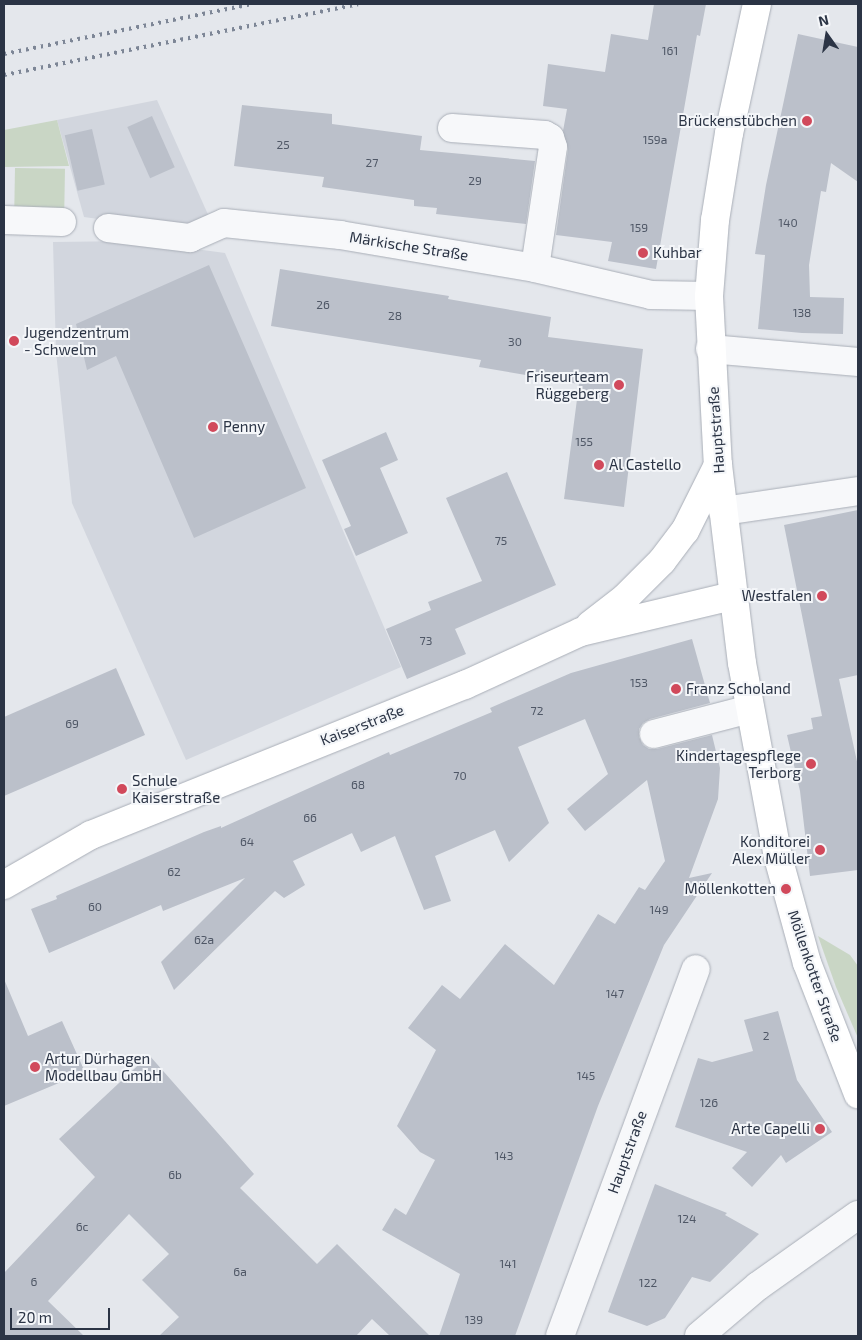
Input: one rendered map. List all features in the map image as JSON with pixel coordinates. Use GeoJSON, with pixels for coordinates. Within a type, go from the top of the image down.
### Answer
{"type":"FeatureCollection","features":[{"type":"Feature","properties":{"kind":"main road","name":"Hauptstraße"},"geometry":{"type":"LineString","coordinates":[[757,4],[729,133],[715,220],[709,296],[710,349],[718,465],[732,596],[750,709],[778,857]]}},
{"type":"Feature","properties":{"kind":"main road"},"geometry":{"type":"LineString","coordinates":[[581,632],[625,598],[662,561],[685,531],[718,465]]}},
{"type":"Feature","properties":{"kind":"main road","name":"Kaiserstraße"},"geometry":{"type":"LineString","coordinates":[[4,885],[91,834],[465,685],[581,632],[732,596]]}},
{"type":"Feature","properties":{"kind":"main road","name":"Möllenkotter Straße"},"geometry":{"type":"LineString","coordinates":[[778,857],[807,963],[858,1094]]}},
{"type":"Feature","properties":{"kind":"street"},"geometry":{"type":"LineString","coordinates":[[452,128],[545,135],[550,138],[553,147],[552,156],[535,268]]}},
{"type":"Feature","properties":{"kind":"street"},"geometry":{"type":"LineString","coordinates":[[4,220],[62,222]]}},
{"type":"Feature","properties":{"kind":"street","name":"Märkische Straße"},"geometry":{"type":"LineString","coordinates":[[108,228],[190,238],[224,223],[340,235],[535,268],[652,294],[709,296]]}},
{"type":"Feature","properties":{"kind":"street"},"geometry":{"type":"LineString","coordinates":[[710,349],[858,362]]}},
{"type":"Feature","properties":{"kind":"street"},"geometry":{"type":"LineString","coordinates":[[723,511],[858,491]]}},
{"type":"Feature","properties":{"kind":"street"},"geometry":{"type":"LineString","coordinates":[[654,734],[750,709]]}},
{"type":"Feature","properties":{"kind":"street","name":"Hauptstraße"},"geometry":{"type":"LineString","coordinates":[[560,1336],[696,968]]}},
{"type":"Feature","properties":{"kind":"street"},"geometry":{"type":"LineString","coordinates":[[699,1336],[758,1286],[858,1215]]}},
{"type":"Feature","properties":{"kind":"shaded area"},"geometry":{"type":"Polygon","coordinates":[[[157,100],[210,219],[183,231],[84,217],[57,120],[157,100]]]}},
{"type":"Feature","properties":{"kind":"shaded area"},"geometry":{"type":"Polygon","coordinates":[[[136,241],[225,253],[401,667],[186,760],[72,503],[56,352],[53,242],[136,241]]]}},
{"type":"Feature","properties":{"kind":"green space"},"geometry":{"type":"Polygon","coordinates":[[[57,120],[69,166],[4,167],[4,130],[57,120]]]}},
{"type":"Feature","properties":{"kind":"green space"},"geometry":{"type":"Polygon","coordinates":[[[15,168],[65,169],[64,230],[14,229],[15,168]]]}},
{"type":"Feature","properties":{"kind":"green space"},"geometry":{"type":"Polygon","coordinates":[[[818,936],[850,955],[858,966],[858,1038],[836,987],[818,936]]]}},
{"type":"Feature","properties":{"kind":"building"},"geometry":{"type":"Polygon","coordinates":[[[654,4],[706,4],[700,36],[697,35],[656,269],[608,261],[612,242],[556,235],[568,149],[563,131],[567,109],[543,106],[548,64],[605,72],[611,34],[648,40],[654,4]]]}},
{"type":"Feature","properties":{"kind":"building"},"geometry":{"type":"Polygon","coordinates":[[[798,34],[858,47],[858,182],[831,163],[826,192],[821,191],[809,265],[810,297],[844,298],[843,334],[758,329],[765,255],[755,254],[766,185],[798,34]]]}},
{"type":"Feature","properties":{"kind":"building"},"geometry":{"type":"Polygon","coordinates":[[[242,105],[332,114],[332,124],[422,136],[420,150],[535,161],[526,224],[436,214],[437,208],[414,206],[414,200],[322,187],[324,177],[234,166],[242,105]]]}},
{"type":"Feature","properties":{"kind":"building"},"geometry":{"type":"Polygon","coordinates":[[[152,116],[175,167],[150,178],[127,127],[152,116]]]}},
{"type":"Feature","properties":{"kind":"building"},"geometry":{"type":"Polygon","coordinates":[[[92,129],[105,185],[78,191],[65,135],[92,129]]]}},
{"type":"Feature","properties":{"kind":"building","name":"Penny"},"geometry":{"type":"Polygon","coordinates":[[[209,265],[306,488],[194,538],[116,356],[87,370],[76,324],[209,265]]]}},
{"type":"Feature","properties":{"kind":"building"},"geometry":{"type":"Polygon","coordinates":[[[280,269],[449,296],[448,299],[551,317],[548,337],[643,349],[624,507],[564,499],[579,384],[479,367],[481,360],[271,326],[280,269]]]}},
{"type":"Feature","properties":{"kind":"building"},"geometry":{"type":"Polygon","coordinates":[[[386,432],[398,460],[380,468],[408,533],[356,556],[344,529],[351,526],[322,460],[386,432]]]}},
{"type":"Feature","properties":{"kind":"building"},"geometry":{"type":"Polygon","coordinates":[[[507,472],[556,585],[455,629],[466,654],[407,679],[386,629],[431,610],[428,602],[482,581],[446,498],[507,472]]]}},
{"type":"Feature","properties":{"kind":"building"},"geometry":{"type":"Polygon","coordinates":[[[858,510],[858,675],[839,679],[858,766],[858,870],[810,876],[800,791],[787,735],[813,729],[811,718],[822,716],[784,525],[858,510]]]}},
{"type":"Feature","properties":{"kind":"building"},"geometry":{"type":"Polygon","coordinates":[[[692,639],[710,703],[650,719],[643,723],[639,729],[639,737],[643,745],[649,749],[657,749],[712,735],[720,768],[718,799],[689,878],[712,873],[664,945],[598,1106],[515,1336],[439,1336],[460,1274],[382,1230],[395,1208],[406,1215],[435,1160],[420,1152],[397,1126],[436,1050],[408,1028],[442,985],[460,999],[505,944],[554,985],[598,914],[615,924],[639,887],[645,890],[665,861],[647,780],[585,831],[567,809],[608,774],[585,719],[518,747],[549,823],[509,862],[495,830],[435,856],[451,901],[424,910],[395,836],[361,852],[352,833],[293,861],[305,885],[284,898],[275,891],[174,990],[161,962],[245,878],[163,911],[161,905],[49,953],[31,909],[57,899],[56,896],[204,832],[221,826],[221,828],[389,752],[390,755],[492,712],[490,708],[571,673],[692,639]]]}},
{"type":"Feature","properties":{"kind":"building"},"geometry":{"type":"Polygon","coordinates":[[[116,668],[145,735],[4,796],[4,717],[116,668]]]}},
{"type":"Feature","properties":{"kind":"building","name":"Artur Dürhagen Modellbau GmbH"},"geometry":{"type":"Polygon","coordinates":[[[4,979],[28,1036],[62,1021],[85,1072],[4,1106],[4,979]]]}},
{"type":"Feature","properties":{"kind":"building"},"geometry":{"type":"Polygon","coordinates":[[[778,1011],[797,1080],[832,1132],[786,1163],[781,1155],[752,1187],[732,1168],[747,1152],[675,1127],[698,1058],[712,1062],[753,1051],[744,1020],[778,1011]]]}},
{"type":"Feature","properties":{"kind":"building"},"geometry":{"type":"Polygon","coordinates":[[[149,1055],[254,1174],[240,1188],[317,1264],[337,1244],[430,1336],[390,1336],[372,1319],[356,1336],[159,1336],[179,1317],[142,1280],[169,1254],[129,1214],[48,1301],[84,1336],[4,1336],[4,1273],[95,1177],[59,1139],[149,1055]]]}},
{"type":"Feature","properties":{"kind":"building"},"geometry":{"type":"Polygon","coordinates":[[[655,1184],[727,1213],[725,1215],[759,1234],[710,1282],[692,1277],[665,1318],[647,1326],[608,1312],[655,1184]]]}},
{"type":"Feature","properties":{"kind":"railway"},"geometry":{"type":"LineString","coordinates":[[4,54],[252,4]]}},
{"type":"Feature","properties":{"kind":"railway"},"geometry":{"type":"LineString","coordinates":[[4,75],[358,4]]}},
{"type":"Feature","properties":{"kind":"place","name":"Brückenstübchen"},"geometry":{"type":"Point","coordinates":[807,121]}},
{"type":"Feature","properties":{"kind":"place","name":"Kuhbar"},"geometry":{"type":"Point","coordinates":[643,253]}},
{"type":"Feature","properties":{"kind":"place","name":"Jugendzentrum - Schwelm"},"geometry":{"type":"Point","coordinates":[14,341]}},
{"type":"Feature","properties":{"kind":"place","name":"Friseurteam Rüggeberg"},"geometry":{"type":"Point","coordinates":[619,385]}},
{"type":"Feature","properties":{"kind":"place","name":"Penny"},"geometry":{"type":"Point","coordinates":[213,427]}},
{"type":"Feature","properties":{"kind":"place","name":"Al Castello"},"geometry":{"type":"Point","coordinates":[599,465]}},
{"type":"Feature","properties":{"kind":"place","name":"Westfalen"},"geometry":{"type":"Point","coordinates":[822,596]}},
{"type":"Feature","properties":{"kind":"place","name":"Franz Scholand"},"geometry":{"type":"Point","coordinates":[676,689]}},
{"type":"Feature","properties":{"kind":"place","name":"Kindertagespflege Terborg"},"geometry":{"type":"Point","coordinates":[811,764]}},
{"type":"Feature","properties":{"kind":"place","name":"Schule Kaiserstraße"},"geometry":{"type":"Point","coordinates":[122,789]}},
{"type":"Feature","properties":{"kind":"place","name":"Konditorei Alex Müller"},"geometry":{"type":"Point","coordinates":[820,850]}},
{"type":"Feature","properties":{"kind":"place","name":"Möllenkotten"},"geometry":{"type":"Point","coordinates":[786,889]}},
{"type":"Feature","properties":{"kind":"place","name":"Artur Dürhagen Modellbau GmbH"},"geometry":{"type":"Point","coordinates":[35,1067]}},
{"type":"Feature","properties":{"kind":"place","name":"Arte Capelli"},"geometry":{"type":"Point","coordinates":[820,1129]}}]}
